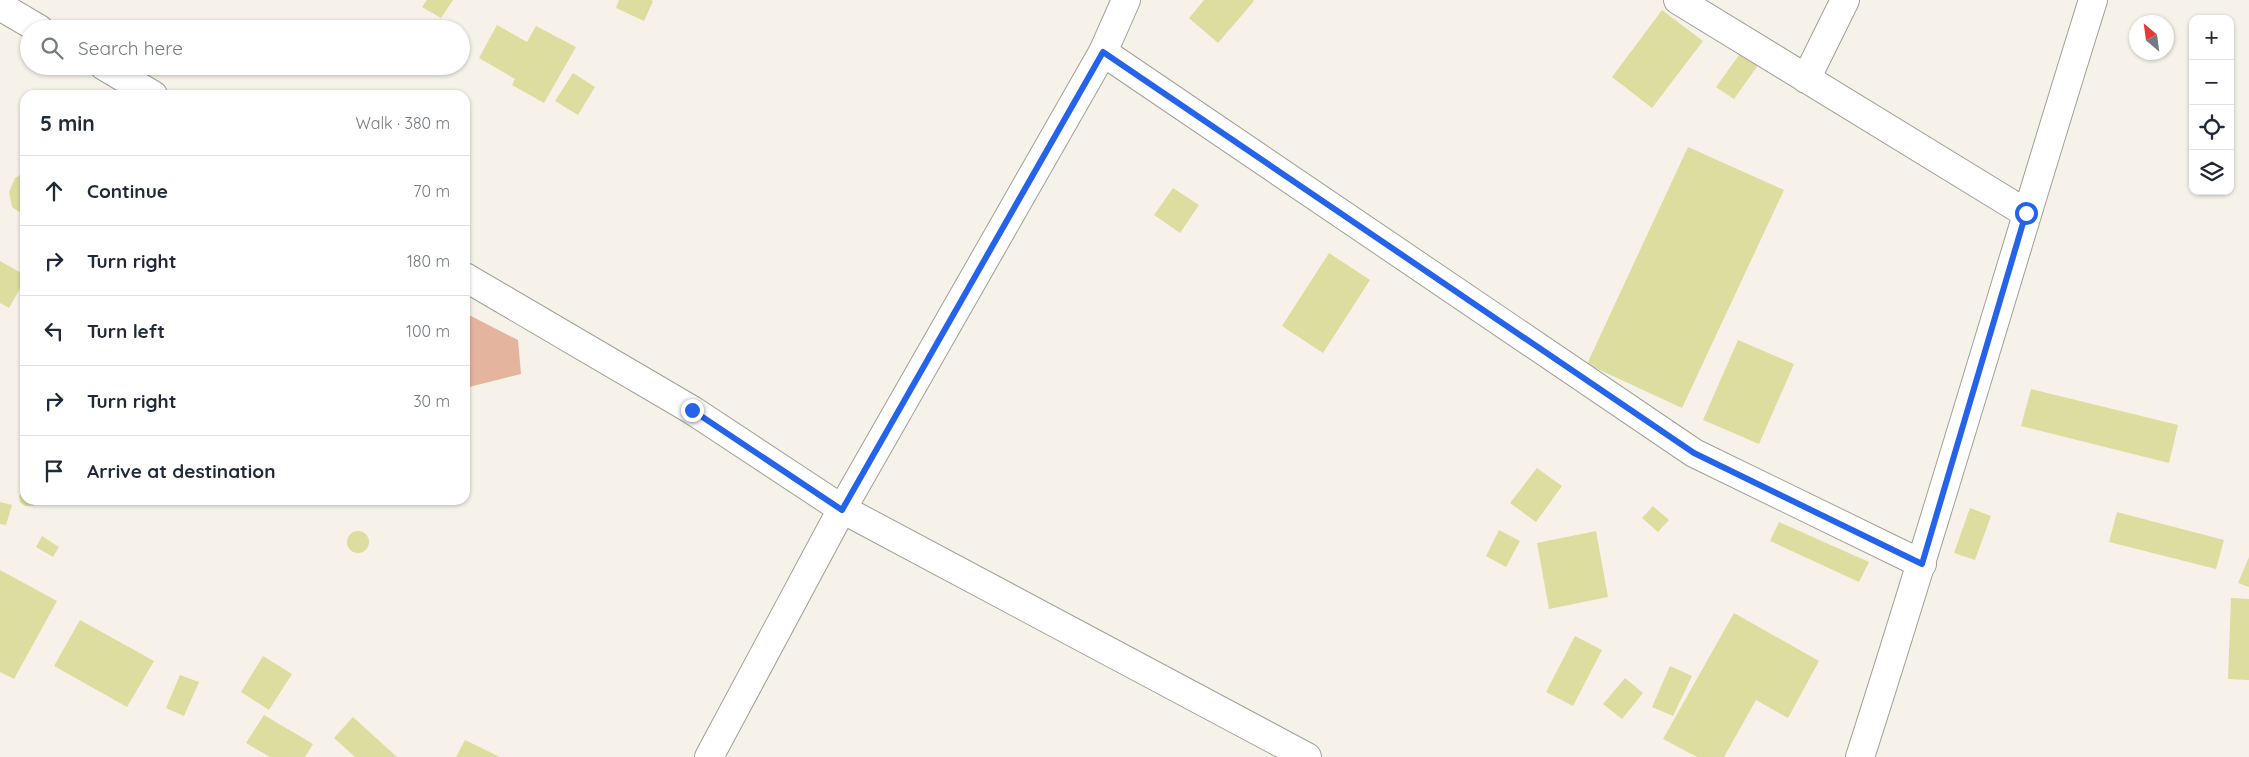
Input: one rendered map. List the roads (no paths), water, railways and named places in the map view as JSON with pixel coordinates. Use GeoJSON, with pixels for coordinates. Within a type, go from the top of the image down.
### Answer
{"type":"FeatureCollection","features":[{"type":"Feature","properties":{"kind":"street"},"geometry":{"type":"LineString","coordinates":[[709,757],[842,510],[1103,52],[1126,0]]}},
{"type":"Feature","properties":{"kind":"street"},"geometry":{"type":"LineString","coordinates":[[1678,0],[2026,213]]}},
{"type":"Feature","properties":{"kind":"street"},"geometry":{"type":"LineString","coordinates":[[1806,79],[1845,0]]}},
{"type":"Feature","properties":{"kind":"street"},"geometry":{"type":"LineString","coordinates":[[1860,757],[1922,564],[2026,213],[2092,0]]}},
{"type":"Feature","properties":{"kind":"street"},"geometry":{"type":"LineString","coordinates":[[0,6],[24,20]]}},
{"type":"Feature","properties":{"kind":"street"},"geometry":{"type":"LineString","coordinates":[[1103,52],[1694,453],[1922,564]]}},
{"type":"Feature","properties":{"kind":"street"},"geometry":{"type":"LineString","coordinates":[[119,75],[145,90]]}},
{"type":"Feature","properties":{"kind":"street"},"geometry":{"type":"LineString","coordinates":[[470,280],[692,410],[842,510],[1307,757]]}}]}
